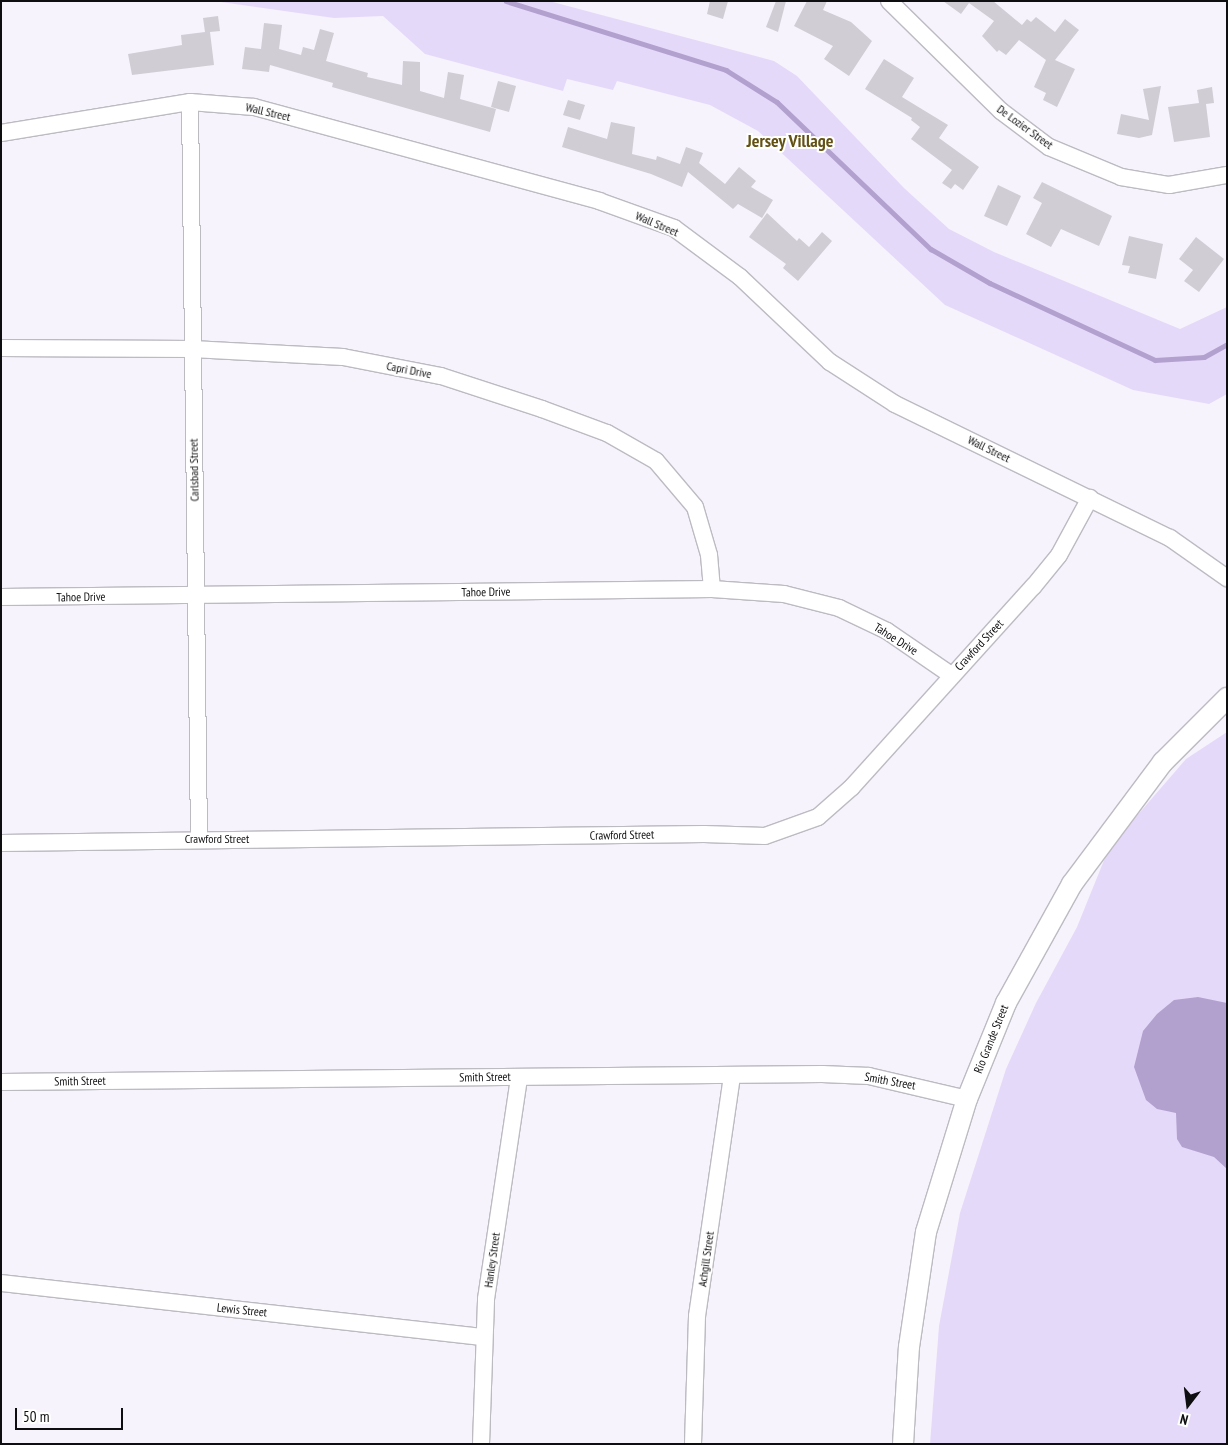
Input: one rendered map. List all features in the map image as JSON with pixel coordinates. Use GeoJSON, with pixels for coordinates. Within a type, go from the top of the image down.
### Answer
{"type":"FeatureCollection","features":[{"type":"Feature","properties":{"kind":"street","name":"De Lozier Street"},"geometry":{"type":"LineString","coordinates":[[889,1],[1001,111],[1049,147],[1121,177],[1169,185],[1227,175]]}},
{"type":"Feature","properties":{"kind":"street","name":"Wall Street"},"geometry":{"type":"LineString","coordinates":[[1,133],[190,102],[254,107],[599,201],[674,228],[740,276],[830,362],[894,404],[1170,538],[1227,578]]}},
{"type":"Feature","properties":{"kind":"street","name":"Carlsbad Street"},"geometry":{"type":"LineString","coordinates":[[190,102],[199,839]]}},
{"type":"Feature","properties":{"kind":"street","name":"Capri Drive"},"geometry":{"type":"LineString","coordinates":[[1,348],[192,349],[343,357],[441,376],[607,434],[656,461],[695,507],[709,555],[712,589]]}},
{"type":"Feature","properties":{"kind":"street","name":"Crawford Street"},"geometry":{"type":"LineString","coordinates":[[1,844],[199,839],[704,834],[765,836],[818,817],[852,787],[1054,561],[1090,498]]}},
{"type":"Feature","properties":{"kind":"street","name":"Tahoe Drive"},"geometry":{"type":"LineString","coordinates":[[1,597],[712,589],[784,594],[839,608],[887,631],[951,675]]}},
{"type":"Feature","properties":{"kind":"street","name":"Rio Grande Street"},"geometry":{"type":"LineString","coordinates":[[903,1444],[909,1347],[926,1232],[967,1099],[1006,1003],[1072,884],[1163,762],[1227,698]]}},
{"type":"Feature","properties":{"kind":"street","name":"Achgill Street"},"geometry":{"type":"LineString","coordinates":[[693,1444],[697,1316],[732,1076]]}},
{"type":"Feature","properties":{"kind":"street","name":"Smith Street"},"geometry":{"type":"LineString","coordinates":[[1,1082],[869,1076],[967,1099]]}},
{"type":"Feature","properties":{"kind":"street","name":"Hanley Street"},"geometry":{"type":"LineString","coordinates":[[481,1444],[483,1337],[519,1077]]}},
{"type":"Feature","properties":{"kind":"street","name":"Lewis Street"},"geometry":{"type":"LineString","coordinates":[[1,1283],[483,1337]]}},
{"type":"Feature","properties":{"kind":"shaded area"},"geometry":{"type":"Polygon","coordinates":[[[214,1],[549,1],[774,61],[797,76],[904,188],[949,229],[994,252],[1180,329],[1227,307],[1227,394],[1209,404],[1133,390],[945,305],[758,131],[710,105],[617,81],[613,90],[567,79],[563,91],[425,54],[383,16],[334,18],[214,1]]]}},
{"type":"Feature","properties":{"kind":"shaded area"},"geometry":{"type":"Polygon","coordinates":[[[1227,732],[1227,1444],[930,1444],[939,1326],[960,1213],[1006,1069],[1036,1003],[1077,927],[1109,848],[1186,759],[1227,732]]]}},
{"type":"Feature","properties":{"kind":"shaded area"},"geometry":{"type":"Polygon","coordinates":[[[1198,997],[1227,1003],[1227,1169],[1214,1157],[1182,1147],[1177,1139],[1176,1113],[1157,1109],[1146,1100],[1134,1067],[1143,1031],[1157,1014],[1174,1000],[1198,997]]]}},
{"type":"Feature","properties":{"kind":"building"},"geometry":{"type":"Polygon","coordinates":[[[710,1],[728,1],[723,19],[707,14],[710,1]]]}},
{"type":"Feature","properties":{"kind":"building"},"geometry":{"type":"Polygon","coordinates":[[[776,1],[786,1],[778,32],[766,27],[776,1]]]}},
{"type":"Feature","properties":{"kind":"building"},"geometry":{"type":"Polygon","coordinates":[[[807,1],[827,1],[823,10],[851,22],[872,41],[849,76],[824,59],[833,46],[794,26],[807,1]]]}},
{"type":"Feature","properties":{"kind":"building"},"geometry":{"type":"Polygon","coordinates":[[[943,1],[993,1],[1022,25],[1027,19],[1031,22],[1036,17],[1055,32],[1065,19],[1079,30],[1055,60],[1075,69],[1057,107],[1043,100],[1046,93],[1034,87],[1046,60],[1019,40],[1006,55],[999,50],[997,52],[982,36],[994,21],[969,3],[961,14],[943,1]]]}},
{"type":"Feature","properties":{"kind":"building"},"geometry":{"type":"Polygon","coordinates":[[[218,16],[220,31],[210,32],[214,65],[132,75],[128,54],[182,45],[181,35],[205,32],[203,18],[218,16]]]}},
{"type":"Feature","properties":{"kind":"building"},"geometry":{"type":"Polygon","coordinates":[[[264,23],[282,25],[279,49],[301,55],[303,47],[314,50],[320,29],[334,33],[326,61],[368,73],[367,77],[402,85],[403,61],[420,62],[420,91],[444,98],[448,72],[464,75],[460,99],[496,109],[490,132],[332,87],[333,83],[270,65],[269,72],[242,69],[245,47],[261,49],[264,23]]]}},
{"type":"Feature","properties":{"kind":"building"},"geometry":{"type":"Polygon","coordinates":[[[884,59],[914,78],[902,97],[948,125],[939,138],[979,167],[963,190],[955,184],[951,189],[942,183],[952,170],[911,139],[920,127],[911,120],[912,118],[865,89],[884,59]]]}},
{"type":"Feature","properties":{"kind":"building"},"geometry":{"type":"Polygon","coordinates":[[[498,81],[516,86],[509,112],[491,107],[498,81]]]}},
{"type":"Feature","properties":{"kind":"building"},"geometry":{"type":"Polygon","coordinates":[[[1161,86],[1152,135],[1139,138],[1117,134],[1121,114],[1149,120],[1143,89],[1161,86]]]}},
{"type":"Feature","properties":{"kind":"building"},"geometry":{"type":"Polygon","coordinates":[[[1212,87],[1214,103],[1206,104],[1210,137],[1174,142],[1168,107],[1199,103],[1197,90],[1212,87]]]}},
{"type":"Feature","properties":{"kind":"building"},"geometry":{"type":"Polygon","coordinates":[[[568,100],[585,105],[580,120],[563,115],[568,100]]]}},
{"type":"Feature","properties":{"kind":"building"},"geometry":{"type":"Polygon","coordinates":[[[611,122],[635,127],[632,154],[656,160],[657,156],[680,164],[686,147],[703,153],[699,163],[725,184],[739,167],[756,181],[751,187],[773,200],[762,218],[738,204],[733,209],[688,172],[682,187],[651,174],[562,147],[568,127],[607,139],[611,122]]]}},
{"type":"Feature","properties":{"kind":"building"},"geometry":{"type":"Polygon","coordinates":[[[1042,182],[1112,216],[1099,246],[1061,229],[1051,247],[1026,234],[1042,203],[1033,198],[1042,182]]]}},
{"type":"Feature","properties":{"kind":"building"},"geometry":{"type":"Polygon","coordinates":[[[998,185],[1021,196],[1007,226],[984,216],[998,185]]]}},
{"type":"Feature","properties":{"kind":"building"},"geometry":{"type":"Polygon","coordinates":[[[767,213],[797,241],[799,238],[809,247],[822,232],[832,241],[798,281],[783,268],[786,264],[749,237],[767,213]]]}},
{"type":"Feature","properties":{"kind":"building"},"geometry":{"type":"Polygon","coordinates":[[[1129,236],[1163,244],[1156,279],[1128,273],[1130,266],[1122,265],[1129,236]]]}},
{"type":"Feature","properties":{"kind":"building"},"geometry":{"type":"Polygon","coordinates":[[[1196,237],[1224,259],[1199,292],[1184,281],[1193,270],[1179,259],[1196,237]]]}},
{"type":"Feature","properties":{"kind":"waterway"},"geometry":{"type":"LineString","coordinates":[[506,1],[726,70],[777,102],[931,249],[990,283],[1155,360],[1204,357],[1227,344]]}},
{"type":"Feature","properties":{"kind":"district","name":"Jersey Village"},"geometry":{"type":"Point","coordinates":[790,141]}}]}
